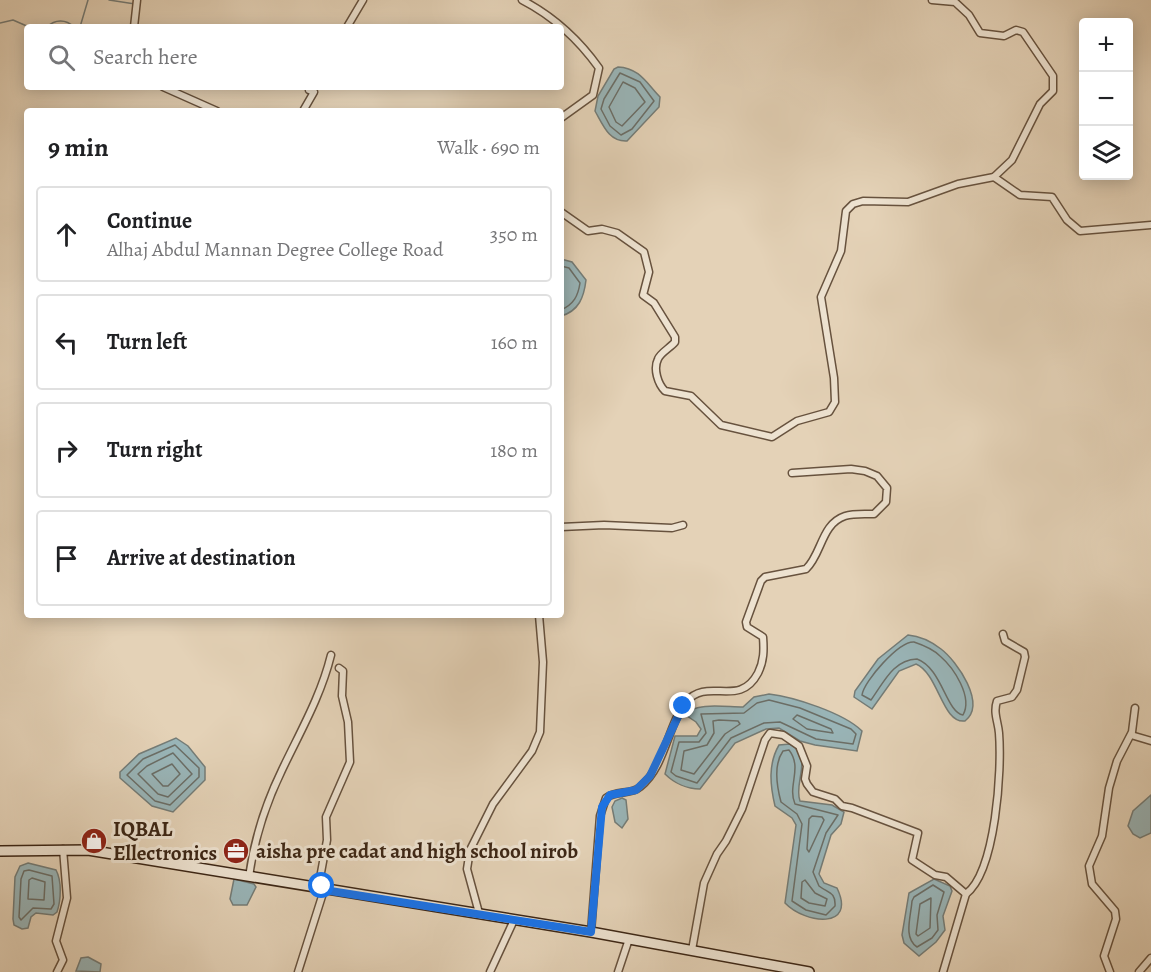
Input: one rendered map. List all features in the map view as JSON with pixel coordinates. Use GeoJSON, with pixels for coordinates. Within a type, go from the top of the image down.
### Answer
{"type":"FeatureCollection","features":[{"type":"Feature","properties":{"kind":"street"},"geometry":{"type":"LineString","coordinates":[[134,24],[137,0]]}},
{"type":"Feature","properties":{"kind":"street"},"geometry":{"type":"LineString","coordinates":[[349,24],[363,0]]}},
{"type":"Feature","properties":{"kind":"street"},"geometry":{"type":"LineString","coordinates":[[522,0],[541,10],[558,24]]}},
{"type":"Feature","properties":{"kind":"street"},"geometry":{"type":"LineString","coordinates":[[564,214],[588,231],[602,229],[617,233],[644,252],[649,272],[643,295],[654,303],[675,337],[675,342],[658,358],[658,379],[665,391],[691,396],[721,425],[772,437],[797,421],[829,411],[835,402],[834,378],[821,297],[841,251],[846,211],[853,204],[863,201],[908,202],[958,184],[994,177],[1012,160],[1040,104],[1053,91],[1053,76],[1023,32],[1016,30],[1004,36],[980,33],[969,15],[955,2],[932,0]]}},
{"type":"Feature","properties":{"kind":"street"},"geometry":{"type":"LineString","coordinates":[[564,29],[599,68],[592,95],[564,116]]}},
{"type":"Feature","properties":{"kind":"street"},"geometry":{"type":"LineString","coordinates":[[171,90],[212,108]]}},
{"type":"Feature","properties":{"kind":"street"},"geometry":{"type":"LineString","coordinates":[[305,108],[314,92],[309,90]]}},
{"type":"Feature","properties":{"kind":"street"},"geometry":{"type":"LineString","coordinates":[[994,177],[1020,195],[1052,197],[1067,220],[1080,231],[1151,225]]}},
{"type":"Feature","properties":{"kind":"street"},"geometry":{"type":"LineString","coordinates":[[591,932],[600,816],[606,798],[615,793],[636,790],[650,776],[687,701],[710,690],[742,690],[748,688],[754,680],[764,657],[763,637],[747,627],[746,622],[761,581],[772,574],[806,569],[816,556],[826,531],[834,524],[844,516],[874,514],[886,502],[887,488],[873,474],[851,469],[792,473]]}},
{"type":"Feature","properties":{"kind":"street"},"geometry":{"type":"LineString","coordinates":[[564,527],[604,525],[672,528],[683,525]]}},
{"type":"Feature","properties":{"kind":"street"},"geometry":{"type":"LineString","coordinates":[[479,913],[467,868],[470,850],[493,804],[531,751],[540,732],[543,662],[539,618]]}},
{"type":"Feature","properties":{"kind":"street"},"geometry":{"type":"LineString","coordinates":[[943,972],[966,894],[972,889],[985,859],[998,811],[999,732],[994,709],[997,701],[1012,697],[1017,690],[1025,657],[1024,652],[1005,641],[1003,634]]}},
{"type":"Feature","properties":{"kind":"street"},"geometry":{"type":"LineString","coordinates":[[249,877],[265,814],[281,772],[320,692],[331,655]]}},
{"type":"Feature","properties":{"kind":"street"},"geometry":{"type":"LineString","coordinates":[[298,972],[324,890],[321,878],[327,840],[326,817],[350,762],[348,722],[342,696],[343,671],[339,668]]}},
{"type":"Feature","properties":{"kind":"street"},"geometry":{"type":"LineString","coordinates":[[1110,972],[1104,956],[1116,919],[1115,910],[1092,884],[1089,866],[1106,821],[1109,788],[1117,761],[1131,735],[1135,708]]}},
{"type":"Feature","properties":{"kind":"street"},"geometry":{"type":"LineString","coordinates":[[692,950],[692,940],[707,875],[736,822],[765,740],[770,733],[783,735],[799,746],[807,766],[805,779],[813,792],[835,799],[842,806],[918,833],[912,860],[935,875],[946,877],[966,894]]}},
{"type":"Feature","properties":{"kind":"street"},"geometry":{"type":"LineString","coordinates":[[1131,735],[1151,741]]}},
{"type":"Feature","properties":{"kind":"street"},"geometry":{"type":"LineString","coordinates":[[57,972],[63,960],[56,941],[67,898],[63,849]]}},
{"type":"Feature","properties":{"kind":"street"},"geometry":{"type":"LineString","coordinates":[[0,851],[88,850],[324,890],[479,913],[809,972]]}},
{"type":"Feature","properties":{"kind":"street"},"geometry":{"type":"LineString","coordinates":[[490,972],[514,920]]}},
{"type":"Feature","properties":{"kind":"street"},"geometry":{"type":"LineString","coordinates":[[618,972],[629,939]]}},
{"type":"Feature","properties":{"kind":"street"},"geometry":{"type":"LineString","coordinates":[[1138,972],[1151,958]]}},
{"type":"Feature","properties":{"kind":"water"},"geometry":{"type":"Polygon","coordinates":[[[618,67],[638,74],[660,97],[659,107],[627,141],[611,136],[595,111],[598,96],[614,69],[618,67]]]}},
{"type":"Feature","properties":{"kind":"water"},"geometry":{"type":"Polygon","coordinates":[[[564,260],[572,262],[586,280],[580,302],[564,315],[564,260]]]}},
{"type":"Feature","properties":{"kind":"water"},"geometry":{"type":"Polygon","coordinates":[[[908,635],[921,638],[937,646],[955,663],[967,683],[973,704],[971,714],[965,721],[957,720],[951,715],[924,669],[916,664],[899,671],[872,709],[854,697],[855,691],[878,659],[908,635]]]}},
{"type":"Feature","properties":{"kind":"water"},"geometry":{"type":"Polygon","coordinates":[[[769,694],[818,707],[854,724],[862,731],[857,751],[815,745],[800,741],[779,728],[766,729],[735,743],[700,789],[681,785],[665,774],[675,736],[697,736],[701,729],[696,722],[684,714],[704,707],[743,707],[754,697],[769,694]]]}},
{"type":"Feature","properties":{"kind":"water"},"geometry":{"type":"Polygon","coordinates":[[[176,738],[188,746],[205,767],[205,780],[173,812],[152,806],[120,778],[120,772],[139,754],[176,738]]]}},
{"type":"Feature","properties":{"kind":"water"},"geometry":{"type":"Polygon","coordinates":[[[790,744],[801,756],[800,801],[832,805],[844,812],[841,824],[831,835],[819,874],[824,883],[837,888],[841,902],[840,911],[835,917],[816,919],[794,910],[785,903],[796,825],[792,818],[775,806],[771,775],[775,752],[779,745],[790,744]]]}},
{"type":"Feature","properties":{"kind":"water"},"geometry":{"type":"Polygon","coordinates":[[[1151,795],[1151,833],[1140,838],[1133,834],[1128,826],[1133,811],[1151,795]]]}},
{"type":"Feature","properties":{"kind":"water"},"geometry":{"type":"Polygon","coordinates":[[[622,798],[626,800],[628,819],[622,828],[615,822],[612,807],[615,801],[622,798]]]}},
{"type":"Feature","properties":{"kind":"water"},"geometry":{"type":"Polygon","coordinates":[[[28,863],[56,870],[60,896],[57,912],[53,915],[36,913],[31,917],[28,928],[22,929],[14,925],[13,919],[15,877],[20,866],[28,863]]]}},
{"type":"Feature","properties":{"kind":"water"},"geometry":{"type":"Polygon","coordinates":[[[234,879],[254,884],[256,887],[247,905],[233,905],[230,899],[234,879]]]}},
{"type":"Feature","properties":{"kind":"water"},"geometry":{"type":"Polygon","coordinates":[[[934,879],[950,886],[952,891],[943,916],[945,930],[936,942],[919,956],[904,943],[902,935],[909,893],[934,879]]]}},
{"type":"Feature","properties":{"kind":"water"},"geometry":{"type":"Polygon","coordinates":[[[88,957],[101,964],[100,972],[76,971],[81,958],[88,957]]]}},
{"type":"Feature","properties":{"kind":"waterway"},"geometry":{"type":"LineString","coordinates":[[81,24],[88,0]]}},
{"type":"Feature","properties":{"kind":"waterway"},"geometry":{"type":"LineString","coordinates":[[109,0],[135,4]]}},
{"type":"Feature","properties":{"kind":"waterway"},"geometry":{"type":"LineString","coordinates":[[0,23],[13,20],[24,25]]}},
{"type":"Feature","properties":{"kind":"waterway"},"geometry":{"type":"LineString","coordinates":[[51,24],[60,21],[70,24]]}},
{"type":"Feature","properties":{"kind":"place","name":"IQBAL Ellectronics"},"geometry":{"type":"Point","coordinates":[94,841]}},
{"type":"Feature","properties":{"kind":"place","name":"aisha pre cadat and high school nirob"},"geometry":{"type":"Point","coordinates":[236,851]}},
{"type":"Feature","properties":{"kind":"route"},"geometry":{"type":"LineString","coordinates":[[322,886],[324,890],[591,932],[602,807],[610,795],[636,790],[642,786],[657,765],[683,706]]}}]}
